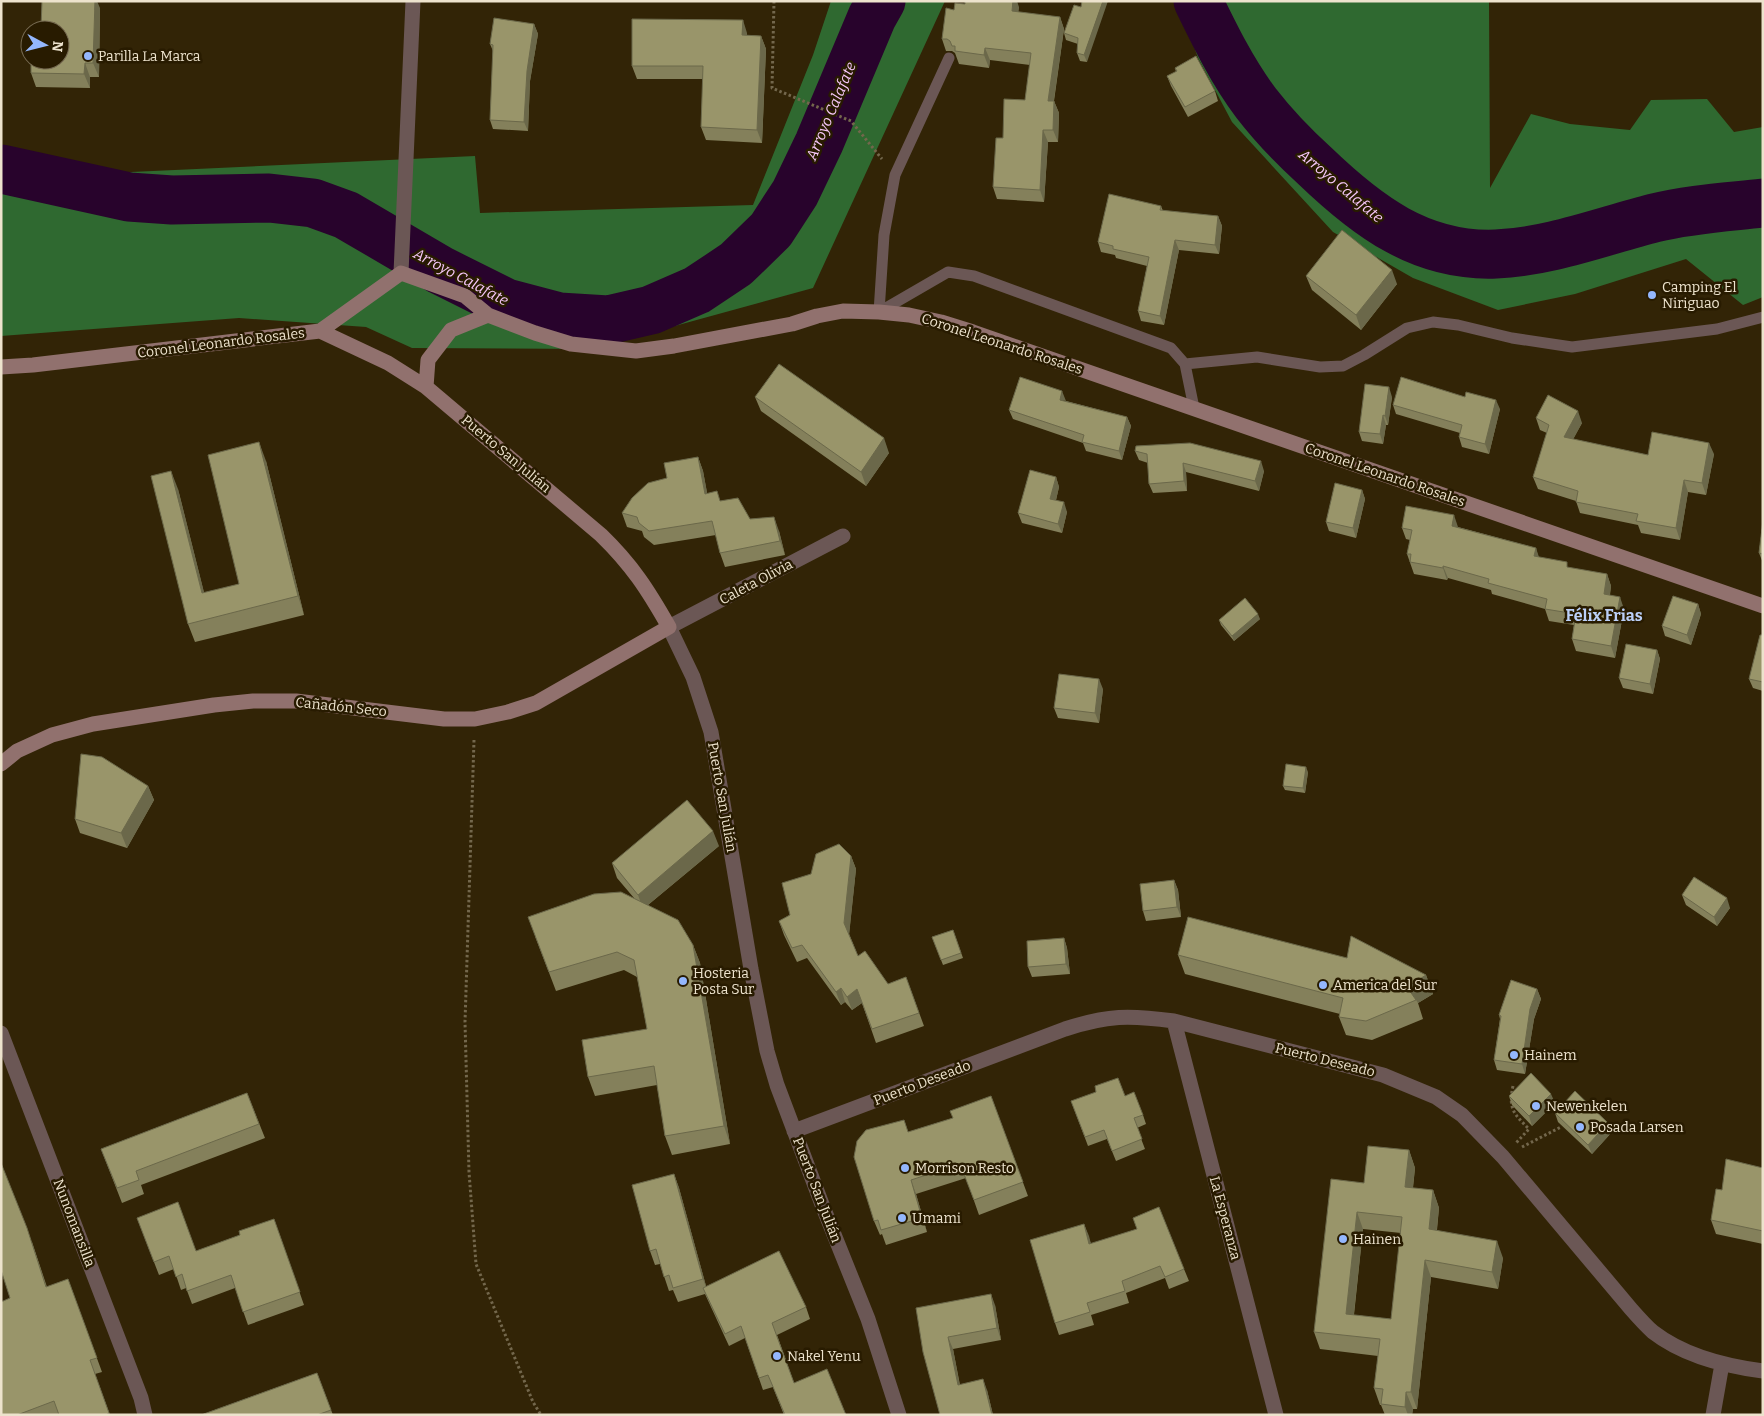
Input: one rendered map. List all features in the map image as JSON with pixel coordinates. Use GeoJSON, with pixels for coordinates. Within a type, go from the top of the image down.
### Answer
{"type":"FeatureCollection","features":[{"type":"Feature","properties":{"kind":"main road","name":"Coronel Leonardo Rosales"},"geometry":{"type":"LineString","coordinates":[[1,368],[320,331],[401,273],[466,296],[488,314],[535,333],[571,344],[636,351],[674,346],[792,324],[834,313],[878,312],[909,315],[957,327],[1763,606]]}},
{"type":"Feature","properties":{"kind":"main road"},"geometry":{"type":"LineString","coordinates":[[426,387],[428,360],[452,330],[488,314]]}},
{"type":"Feature","properties":{"kind":"main road","name":"Puerto San Julián"},"geometry":{"type":"LineString","coordinates":[[320,331],[388,364],[426,387],[601,535],[641,579],[669,627]]}},
{"type":"Feature","properties":{"kind":"main road","name":"Coronel Leonardo Rosales"},"geometry":{"type":"LineString","coordinates":[[1,378],[33,365]]}},
{"type":"Feature","properties":{"kind":"main road","name":"Cañadón Seco"},"geometry":{"type":"LineString","coordinates":[[1,764],[17,751],[52,736],[93,724],[244,702],[296,701],[444,719],[475,719],[508,712],[536,702],[669,627]]}},
{"type":"Feature","properties":{"kind":"street"},"geometry":{"type":"LineString","coordinates":[[401,273],[413,1]]}},
{"type":"Feature","properties":{"kind":"street","name":"Caleta Olivia"},"geometry":{"type":"LineString","coordinates":[[669,627],[843,536]]}},
{"type":"Feature","properties":{"kind":"street","name":"Puerto San Julián"},"geometry":{"type":"LineString","coordinates":[[669,627],[693,677],[711,732],[758,1011],[777,1086],[822,1207],[868,1319],[899,1415]]}},
{"type":"Feature","properties":{"kind":"street","name":"Puerto Deseado"},"geometry":{"type":"LineString","coordinates":[[794,1131],[1091,1020],[1139,1016],[1174,1021],[1383,1075],[1436,1097],[1462,1115],[1503,1157],[1631,1309],[1652,1331],[1682,1350],[1722,1364],[1763,1371]]}},
{"type":"Feature","properties":{"kind":"street","name":"La Esperanza"},"geometry":{"type":"LineString","coordinates":[[1174,1021],[1276,1415]]}},
{"type":"Feature","properties":{"kind":"street","name":"Nunomansilla"},"geometry":{"type":"LineString","coordinates":[[1,1033],[146,1415]]}},
{"type":"Feature","properties":{"kind":"street"},"geometry":{"type":"LineString","coordinates":[[1714,1415],[1722,1364]]}},
{"type":"Feature","properties":{"kind":"lane"},"geometry":{"type":"LineString","coordinates":[[878,312],[884,235],[895,176],[949,58]]}},
{"type":"Feature","properties":{"kind":"lane"},"geometry":{"type":"LineString","coordinates":[[878,312],[948,272],[974,276],[1171,348],[1185,364],[1194,408]]}},
{"type":"Feature","properties":{"kind":"lane"},"geometry":{"type":"LineString","coordinates":[[1185,364],[1257,357],[1320,367],[1342,366],[1364,355],[1407,328],[1433,322],[1458,325],[1512,338],[1572,347],[1718,329],[1763,317]]}},
{"type":"Feature","properties":{"kind":"path"},"geometry":{"type":"LineString","coordinates":[[774,1],[772,88],[851,121],[895,176]]}},
{"type":"Feature","properties":{"kind":"path"},"geometry":{"type":"LineString","coordinates":[[475,719],[465,1022],[468,1172],[476,1264],[533,1402],[541,1415]]}},
{"type":"Feature","properties":{"kind":"path"},"geometry":{"type":"LineString","coordinates":[[1503,1157],[1529,1129],[1515,1115],[1512,1109],[1510,1103],[1513,1086]]}},
{"type":"Feature","properties":{"kind":"path"},"geometry":{"type":"LineString","coordinates":[[1503,1157],[1560,1127]]}},
{"type":"Feature","properties":{"kind":"green space"},"geometry":{"type":"Polygon","coordinates":[[[831,1],[945,1],[813,288],[591,349],[412,348],[366,327],[239,318],[1,336],[1,178],[475,156],[480,213],[753,205],[813,55],[831,1]]]}},
{"type":"Feature","properties":{"kind":"green space"},"geometry":{"type":"Polygon","coordinates":[[[1178,1],[1489,1],[1490,188],[1531,114],[1570,124],[1630,130],[1651,100],[1707,99],[1734,132],[1763,127],[1763,297],[1743,305],[1686,259],[1575,294],[1498,310],[1413,278],[1333,232],[1232,122],[1198,58],[1178,1]]]}},
{"type":"Feature","properties":{"kind":"building"},"geometry":{"type":"Polygon","coordinates":[[[42,1],[95,1],[93,63],[85,63],[84,74],[31,73],[31,70],[70,70],[70,20],[41,20],[42,1]]]}},
{"type":"Feature","properties":{"kind":"building"},"geometry":{"type":"Polygon","coordinates":[[[965,1],[1013,1],[1012,11],[1060,17],[1048,101],[1054,101],[1053,130],[1043,130],[1040,190],[993,187],[996,138],[1003,138],[1004,99],[1025,100],[1031,53],[985,48],[984,55],[955,51],[955,46],[952,46],[950,41],[942,39],[946,8],[954,10],[955,3],[965,4],[965,1]]]}},
{"type":"Feature","properties":{"kind":"building"},"geometry":{"type":"Polygon","coordinates":[[[1082,1],[1103,1],[1084,55],[1077,53],[1078,38],[1064,33],[1074,5],[1081,7],[1082,1]]]}},
{"type":"Feature","properties":{"kind":"building"},"geometry":{"type":"Polygon","coordinates":[[[494,18],[534,24],[527,71],[524,122],[490,120],[493,45],[490,44],[494,18]]]}},
{"type":"Feature","properties":{"kind":"building"},"geometry":{"type":"Polygon","coordinates":[[[632,19],[743,20],[742,35],[761,36],[757,130],[701,127],[703,66],[632,66],[632,19]]]}},
{"type":"Feature","properties":{"kind":"building"},"geometry":{"type":"Polygon","coordinates":[[[1196,56],[1215,91],[1185,107],[1167,76],[1177,71],[1175,68],[1196,56]]]}},
{"type":"Feature","properties":{"kind":"building"},"geometry":{"type":"Polygon","coordinates":[[[1109,194],[1161,206],[1160,210],[1218,216],[1215,245],[1175,240],[1160,316],[1138,311],[1149,257],[1113,249],[1113,246],[1098,242],[1109,194]]]}},
{"type":"Feature","properties":{"kind":"building"},"geometry":{"type":"Polygon","coordinates":[[[1342,230],[1392,270],[1356,315],[1306,276],[1342,230]]]}},
{"type":"Feature","properties":{"kind":"building"},"geometry":{"type":"Polygon","coordinates":[[[779,364],[884,438],[861,472],[755,397],[779,364]]]}},
{"type":"Feature","properties":{"kind":"building"},"geometry":{"type":"Polygon","coordinates":[[[1020,377],[1062,391],[1060,400],[1127,417],[1119,451],[1082,442],[1084,435],[1009,410],[1020,377]]]}},
{"type":"Feature","properties":{"kind":"building"},"geometry":{"type":"Polygon","coordinates":[[[1401,377],[1465,397],[1466,392],[1496,400],[1485,444],[1459,437],[1462,425],[1393,405],[1401,377]]]}},
{"type":"Feature","properties":{"kind":"building"},"geometry":{"type":"Polygon","coordinates":[[[1365,384],[1389,387],[1385,416],[1383,415],[1380,434],[1359,432],[1365,384]]]}},
{"type":"Feature","properties":{"kind":"building"},"geometry":{"type":"Polygon","coordinates":[[[1548,395],[1578,411],[1564,437],[1648,455],[1652,432],[1709,443],[1702,483],[1684,480],[1676,528],[1636,521],[1638,514],[1576,502],[1578,491],[1533,477],[1549,425],[1536,418],[1548,395]]]}},
{"type":"Feature","properties":{"kind":"building"},"geometry":{"type":"Polygon","coordinates":[[[259,442],[298,596],[188,624],[151,476],[171,471],[202,593],[239,584],[208,455],[259,442]]]}},
{"type":"Feature","properties":{"kind":"building"},"geometry":{"type":"Polygon","coordinates":[[[1190,443],[1261,461],[1255,481],[1183,463],[1184,481],[1149,484],[1147,454],[1135,451],[1136,446],[1190,443]]]}},
{"type":"Feature","properties":{"kind":"building"},"geometry":{"type":"Polygon","coordinates":[[[698,457],[705,494],[717,491],[720,501],[738,498],[750,519],[774,517],[780,541],[720,553],[712,521],[649,531],[639,523],[637,517],[622,513],[632,498],[648,483],[667,478],[664,463],[698,457]]]}},
{"type":"Feature","properties":{"kind":"building"},"geometry":{"type":"Polygon","coordinates":[[[1030,470],[1056,477],[1050,499],[1064,502],[1058,524],[1018,513],[1030,470]]]}},
{"type":"Feature","properties":{"kind":"building"},"geometry":{"type":"Polygon","coordinates":[[[1335,483],[1362,490],[1353,528],[1326,522],[1335,483]]]}},
{"type":"Feature","properties":{"kind":"building"},"geometry":{"type":"Polygon","coordinates":[[[1406,506],[1454,515],[1452,526],[1536,548],[1534,556],[1567,562],[1567,567],[1607,574],[1604,594],[1620,597],[1611,646],[1572,639],[1576,614],[1545,609],[1547,599],[1488,583],[1489,579],[1443,566],[1443,568],[1410,562],[1411,554],[1407,554],[1412,530],[1402,528],[1406,506]]]}},
{"type":"Feature","properties":{"kind":"building"},"geometry":{"type":"Polygon","coordinates":[[[1763,520],[1763,554],[1759,553],[1763,520]]]}},
{"type":"Feature","properties":{"kind":"building"},"geometry":{"type":"Polygon","coordinates":[[[1673,596],[1698,604],[1687,635],[1662,626],[1673,596]]]}},
{"type":"Feature","properties":{"kind":"building"},"geometry":{"type":"Polygon","coordinates":[[[1245,598],[1258,614],[1232,636],[1219,620],[1245,598]]]}},
{"type":"Feature","properties":{"kind":"building"},"geometry":{"type":"Polygon","coordinates":[[[1760,635],[1763,635],[1763,682],[1749,679],[1760,635]]]}},
{"type":"Feature","properties":{"kind":"building"},"geometry":{"type":"Polygon","coordinates":[[[1626,644],[1657,650],[1650,684],[1619,678],[1626,644]]]}},
{"type":"Feature","properties":{"kind":"building"},"geometry":{"type":"Polygon","coordinates":[[[1059,674],[1099,679],[1095,713],[1054,708],[1059,674]]]}},
{"type":"Feature","properties":{"kind":"building"},"geometry":{"type":"Polygon","coordinates":[[[81,754],[102,757],[148,786],[121,833],[75,819],[81,754]]]}},
{"type":"Feature","properties":{"kind":"building"},"geometry":{"type":"Polygon","coordinates":[[[1286,764],[1306,767],[1303,788],[1283,786],[1286,764]]]}},
{"type":"Feature","properties":{"kind":"building"},"geometry":{"type":"Polygon","coordinates":[[[687,800],[713,831],[638,895],[612,863],[687,800]]]}},
{"type":"Feature","properties":{"kind":"building"},"geometry":{"type":"Polygon","coordinates":[[[839,844],[851,856],[844,923],[858,956],[865,951],[888,984],[906,977],[919,1013],[872,1029],[857,989],[847,997],[841,988],[836,992],[802,945],[792,948],[779,921],[790,915],[782,883],[811,874],[816,854],[839,844]]]}},
{"type":"Feature","properties":{"kind":"building"},"geometry":{"type":"Polygon","coordinates":[[[1694,877],[1727,898],[1714,917],[1682,895],[1694,877]]]}},
{"type":"Feature","properties":{"kind":"building"},"geometry":{"type":"Polygon","coordinates":[[[1174,880],[1177,907],[1143,911],[1140,884],[1174,880]]]}},
{"type":"Feature","properties":{"kind":"building"},"geometry":{"type":"Polygon","coordinates":[[[621,892],[678,920],[693,945],[724,1126],[665,1136],[654,1066],[588,1077],[582,1040],[647,1029],[634,960],[617,952],[549,972],[528,917],[594,894],[621,892]]]}},
{"type":"Feature","properties":{"kind":"building","name":"America del Sur"},"geometry":{"type":"Polygon","coordinates":[[[1188,917],[1347,958],[1351,936],[1426,975],[1407,987],[1416,1000],[1366,1021],[1339,1017],[1343,998],[1178,955],[1188,917]]]}},
{"type":"Feature","properties":{"kind":"building"},"geometry":{"type":"Polygon","coordinates":[[[953,930],[961,953],[941,960],[932,937],[953,930]]]}},
{"type":"Feature","properties":{"kind":"building"},"geometry":{"type":"Polygon","coordinates":[[[1064,938],[1066,964],[1028,967],[1027,941],[1064,938]]]}},
{"type":"Feature","properties":{"kind":"building"},"geometry":{"type":"Polygon","coordinates":[[[1511,980],[1537,989],[1530,1009],[1522,1064],[1494,1060],[1501,1016],[1499,1015],[1511,980]]]}},
{"type":"Feature","properties":{"kind":"building"},"geometry":{"type":"Polygon","coordinates":[[[1531,1073],[1551,1094],[1529,1116],[1509,1096],[1531,1073]]]}},
{"type":"Feature","properties":{"kind":"building"},"geometry":{"type":"Polygon","coordinates":[[[1118,1078],[1125,1096],[1134,1092],[1143,1115],[1134,1118],[1142,1139],[1112,1151],[1104,1130],[1085,1137],[1071,1101],[1096,1092],[1095,1086],[1118,1078]]]}},
{"type":"Feature","properties":{"kind":"building"},"geometry":{"type":"Polygon","coordinates":[[[1575,1091],[1608,1123],[1588,1145],[1555,1113],[1575,1091]]]}},
{"type":"Feature","properties":{"kind":"building"},"geometry":{"type":"Polygon","coordinates":[[[247,1093],[259,1124],[136,1171],[139,1180],[117,1188],[101,1149],[247,1093]]]}},
{"type":"Feature","properties":{"kind":"building"},"geometry":{"type":"Polygon","coordinates":[[[991,1096],[1023,1182],[974,1200],[960,1164],[911,1180],[922,1218],[881,1230],[878,1220],[874,1221],[854,1157],[857,1141],[866,1130],[904,1120],[908,1132],[953,1118],[950,1111],[991,1096]]]}},
{"type":"Feature","properties":{"kind":"building"},"geometry":{"type":"Polygon","coordinates":[[[1368,1146],[1409,1150],[1405,1187],[1433,1190],[1429,1229],[1497,1241],[1492,1272],[1425,1260],[1411,1392],[1406,1392],[1405,1407],[1381,1404],[1383,1389],[1374,1388],[1380,1339],[1314,1332],[1331,1179],[1364,1183],[1368,1146]],[[1357,1212],[1346,1314],[1391,1319],[1402,1217],[1357,1212]]]}},
{"type":"Feature","properties":{"kind":"building"},"geometry":{"type":"Polygon","coordinates":[[[1726,1159],[1763,1168],[1763,1231],[1711,1220],[1716,1189],[1722,1190],[1726,1159]]]}},
{"type":"Feature","properties":{"kind":"building"},"geometry":{"type":"Polygon","coordinates":[[[1,1163],[27,1228],[46,1287],[68,1279],[97,1358],[90,1360],[109,1413],[106,1415],[59,1415],[54,1401],[17,1415],[1,1415],[1,1302],[10,1298],[1,1270],[1,1163]]]}},
{"type":"Feature","properties":{"kind":"building"},"geometry":{"type":"Polygon","coordinates":[[[674,1174],[703,1279],[673,1288],[669,1275],[664,1277],[656,1249],[650,1251],[632,1185],[674,1174]]]}},
{"type":"Feature","properties":{"kind":"building"},"geometry":{"type":"Polygon","coordinates":[[[178,1202],[196,1251],[240,1235],[239,1231],[274,1219],[300,1292],[243,1312],[231,1275],[187,1291],[182,1274],[176,1277],[169,1256],[154,1262],[137,1218],[178,1202]]]}},
{"type":"Feature","properties":{"kind":"building"},"geometry":{"type":"Polygon","coordinates":[[[1159,1207],[1184,1269],[1165,1277],[1160,1266],[1122,1281],[1125,1291],[1087,1303],[1090,1312],[1055,1323],[1030,1240],[1084,1224],[1089,1244],[1137,1229],[1133,1218],[1159,1207]]]}},
{"type":"Feature","properties":{"kind":"building"},"geometry":{"type":"Polygon","coordinates":[[[779,1251],[806,1307],[772,1323],[794,1383],[827,1369],[846,1415],[785,1415],[768,1375],[759,1378],[741,1326],[725,1334],[703,1288],[779,1251]]]}},
{"type":"Feature","properties":{"kind":"building"},"geometry":{"type":"Polygon","coordinates":[[[991,1294],[997,1328],[948,1337],[958,1385],[983,1379],[992,1415],[940,1415],[923,1352],[916,1308],[991,1294]]]}},
{"type":"Feature","properties":{"kind":"building"},"geometry":{"type":"Polygon","coordinates":[[[317,1373],[331,1410],[317,1415],[201,1415],[317,1373]]]}},
{"type":"Feature","properties":{"kind":"waterway","name":"Arroyo Calafate"},"geometry":{"type":"LineString","coordinates":[[1,169],[129,197],[172,200],[269,198],[313,203],[346,215],[440,270],[506,303],[559,317],[608,320],[651,310],[697,290],[736,264],[771,230],[795,193],[819,143],[872,17],[881,1]]}},
{"type":"Feature","properties":{"kind":"waterway","name":"Arroyo Calafate"},"geometry":{"type":"LineString","coordinates":[[1198,1],[1217,40],[1239,78],[1256,103],[1284,136],[1335,184],[1375,217],[1419,241],[1443,249],[1469,253],[1496,254],[1516,252],[1556,245],[1681,212],[1763,203]]}},
{"type":"Feature","properties":{"kind":"place","name":"Parilla La Marca"},"geometry":{"type":"Point","coordinates":[88,56]}},
{"type":"Feature","properties":{"kind":"place","name":"Camping El Niriguao"},"geometry":{"type":"Point","coordinates":[1652,295]}},
{"type":"Feature","properties":{"kind":"place","name":"Hosteria Posta Sur"},"geometry":{"type":"Point","coordinates":[683,981]}},
{"type":"Feature","properties":{"kind":"place","name":"America del Sur"},"geometry":{"type":"Point","coordinates":[1323,985]}},
{"type":"Feature","properties":{"kind":"place","name":"Hainem"},"geometry":{"type":"Point","coordinates":[1514,1055]}},
{"type":"Feature","properties":{"kind":"place","name":"Newenkelen"},"geometry":{"type":"Point","coordinates":[1536,1106]}},
{"type":"Feature","properties":{"kind":"place","name":"Posada Larsen"},"geometry":{"type":"Point","coordinates":[1580,1127]}},
{"type":"Feature","properties":{"kind":"place","name":"Morrison Resto"},"geometry":{"type":"Point","coordinates":[905,1168]}},
{"type":"Feature","properties":{"kind":"place","name":"Umami"},"geometry":{"type":"Point","coordinates":[902,1218]}},
{"type":"Feature","properties":{"kind":"place","name":"Hainen"},"geometry":{"type":"Point","coordinates":[1343,1239]}},
{"type":"Feature","properties":{"kind":"place","name":"Nakel Yenu"},"geometry":{"type":"Point","coordinates":[777,1356]}},
{"type":"Feature","properties":{"kind":"district","name":"Félix Frias"},"geometry":{"type":"Point","coordinates":[1604,615]}}]}
